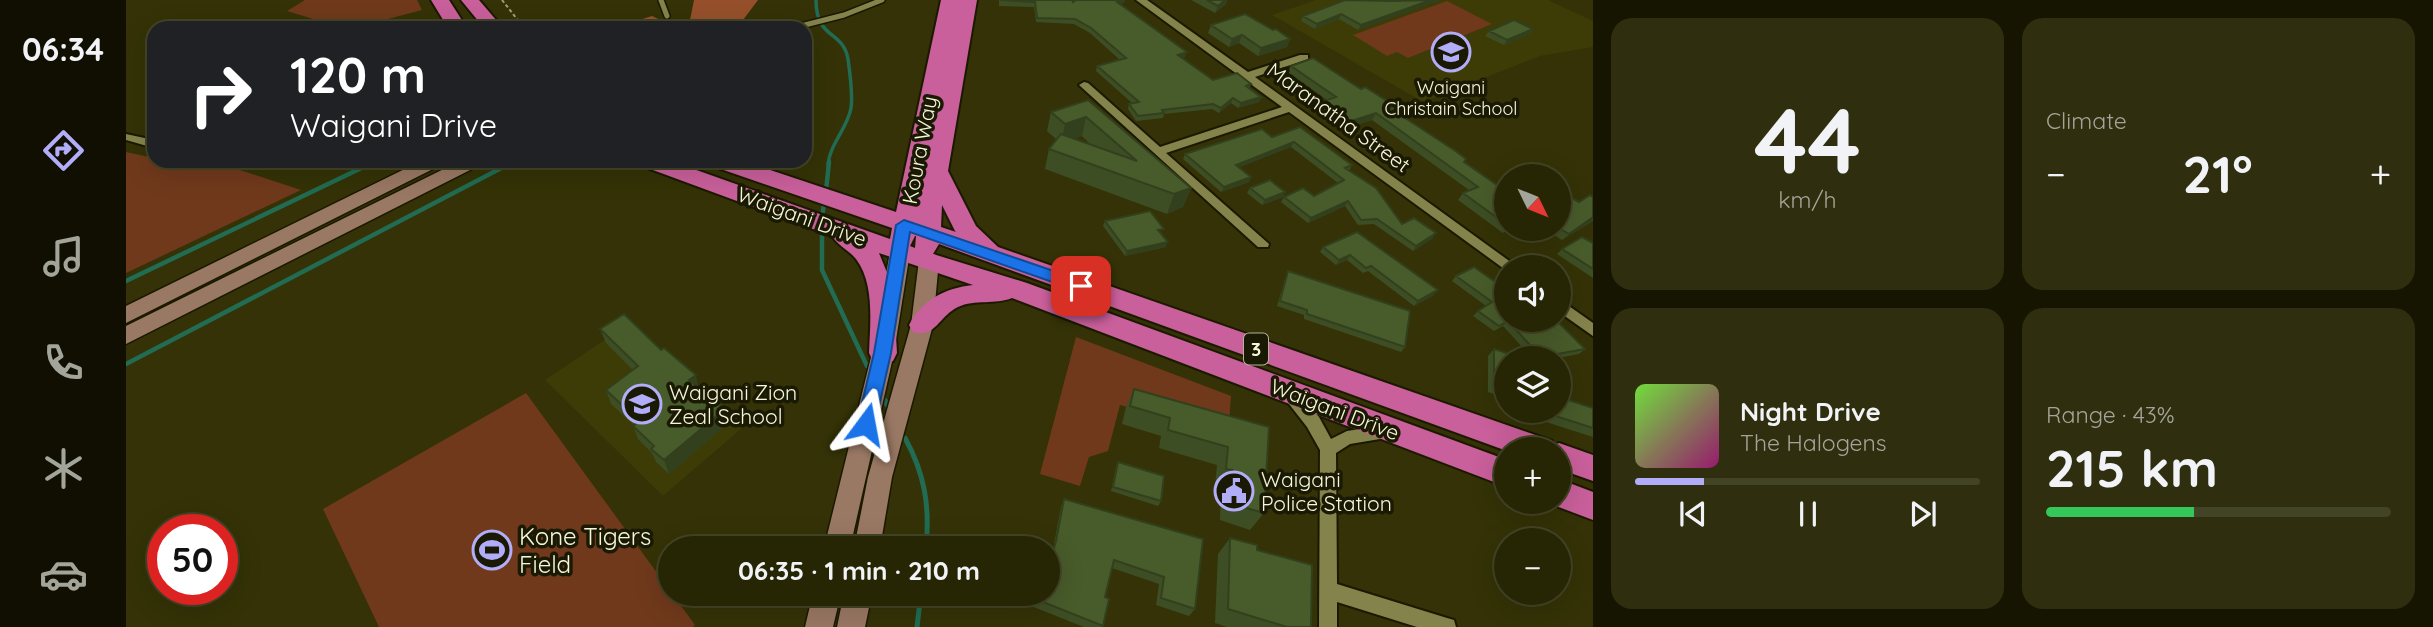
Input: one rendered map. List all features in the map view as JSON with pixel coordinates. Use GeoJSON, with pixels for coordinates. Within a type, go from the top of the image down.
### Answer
{"type":"FeatureCollection","features":[{"type":"Feature","properties":{"kind":"highway"},"geometry":{"type":"LineString","coordinates":[[440,0],[451,21]]}},
{"type":"Feature","properties":{"kind":"highway"},"geometry":{"type":"LineString","coordinates":[[470,0],[488,21]]}},
{"type":"Feature","properties":{"kind":"highway","name":"Koura Way"},"geometry":{"type":"LineString","coordinates":[[929,260],[915,228],[910,196],[950,0]]}},
{"type":"Feature","properties":{"kind":"highway","name":"Koura Way"},"geometry":{"type":"LineString","coordinates":[[900,252],[915,228],[938,173],[968,0]]}},
{"type":"Feature","properties":{"kind":"highway","name":"Waigani Drive"},"geometry":{"type":"LineString","coordinates":[[669,168],[811,221],[1018,290],[1494,469]]}},
{"type":"Feature","properties":{"kind":"highway","name":"Waigani Drive"},"geometry":{"type":"LineString","coordinates":[[741,168],[1504,437]]}},
{"type":"Feature","properties":{"kind":"highway"},"geometry":{"type":"LineString","coordinates":[[938,173],[972,237],[1003,259]]}},
{"type":"Feature","properties":{"kind":"highway"},"geometry":{"type":"LineString","coordinates":[[832,199],[885,202],[910,196]]}},
{"type":"Feature","properties":{"kind":"highway"},"geometry":{"type":"LineString","coordinates":[[811,221],[850,238],[867,257],[883,298],[883,353]]}},
{"type":"Feature","properties":{"kind":"highway"},"geometry":{"type":"LineString","coordinates":[[922,324],[935,306],[943,301],[975,294],[1018,290]]}},
{"type":"Feature","properties":{"kind":"highway"},"geometry":{"type":"LineString","coordinates":[[1571,460],[1593,468]]}},
{"type":"Feature","properties":{"kind":"highway"},"geometry":{"type":"LineString","coordinates":[[1571,498],[1593,506]]}},
{"type":"Feature","properties":{"kind":"main road"},"geometry":{"type":"LineString","coordinates":[[126,315],[421,168]]}},
{"type":"Feature","properties":{"kind":"main road"},"geometry":{"type":"LineString","coordinates":[[126,336],[460,168]]}},
{"type":"Feature","properties":{"kind":"main road","name":"Koura Way"},"geometry":{"type":"LineString","coordinates":[[840,536],[883,353],[900,252]]}},
{"type":"Feature","properties":{"kind":"main road","name":"Koura Way"},"geometry":{"type":"LineString","coordinates":[[869,536],[880,477],[922,324],[929,260]]}},
{"type":"Feature","properties":{"kind":"main road"},"geometry":{"type":"LineString","coordinates":[[819,627],[824,606]]}},
{"type":"Feature","properties":{"kind":"main road"},"geometry":{"type":"LineString","coordinates":[[851,627],[855,606]]}},
{"type":"Feature","properties":{"kind":"street","name":"Maranatha Street"},"geometry":{"type":"LineString","coordinates":[[1141,0],[1494,255]]}},
{"type":"Feature","properties":{"kind":"street"},"geometry":{"type":"LineString","coordinates":[[1248,76],[1304,57]]}},
{"type":"Feature","properties":{"kind":"street"},"geometry":{"type":"LineString","coordinates":[[1084,85],[1263,244]]}},
{"type":"Feature","properties":{"kind":"street"},"geometry":{"type":"LineString","coordinates":[[1158,152],[1290,108]]}},
{"type":"Feature","properties":{"kind":"street"},"geometry":{"type":"LineString","coordinates":[[126,137],[147,142]]}},
{"type":"Feature","properties":{"kind":"street"},"geometry":{"type":"LineString","coordinates":[[1571,314],[1593,331]]}},
{"type":"Feature","properties":{"kind":"street"},"geometry":{"type":"LineString","coordinates":[[1287,391],[1313,422],[1328,449],[1328,627]]}},
{"type":"Feature","properties":{"kind":"street"},"geometry":{"type":"LineString","coordinates":[[1328,449],[1347,438],[1392,431]]}},
{"type":"Feature","properties":{"kind":"street"},"geometry":{"type":"LineString","coordinates":[[1328,590],[1447,627]]}},
{"type":"Feature","properties":{"kind":"lane"},"geometry":{"type":"LineString","coordinates":[[661,0],[667,16]]}},
{"type":"Feature","properties":{"kind":"lane"},"geometry":{"type":"LineString","coordinates":[[812,23],[852,13],[882,0]]}},
{"type":"Feature","properties":{"kind":"path"},"geometry":{"type":"LineString","coordinates":[[502,0],[518,21]]}},
{"type":"Feature","properties":{"kind":"shaded area"},"geometry":{"type":"Polygon","coordinates":[[[305,0],[417,0],[422,10],[380,21],[320,21],[287,11],[305,0]]]}},
{"type":"Feature","properties":{"kind":"shaded area"},"geometry":{"type":"Polygon","coordinates":[[[694,0],[758,0],[742,21],[686,21],[690,20],[694,0]]]}},
{"type":"Feature","properties":{"kind":"shaded area","name":"Waigani Christain School"},"geometry":{"type":"Polygon","coordinates":[[[1316,0],[1548,0],[1593,21],[1593,47],[1540,56],[1423,102],[1272,15],[1316,0]]]}},
{"type":"Feature","properties":{"kind":"shaded area"},"geometry":{"type":"Polygon","coordinates":[[[1447,1],[1492,24],[1408,58],[1397,52],[1387,56],[1353,35],[1447,1]]]}},
{"type":"Feature","properties":{"kind":"shaded area"},"geometry":{"type":"Polygon","coordinates":[[[652,16],[663,21],[636,21],[652,16]]]}},
{"type":"Feature","properties":{"kind":"shaded area"},"geometry":{"type":"Polygon","coordinates":[[[126,152],[147,156],[147,168],[240,170],[301,190],[126,273],[126,152]]]}},
{"type":"Feature","properties":{"kind":"shaded area","name":"Waigani Zion Zeal School"},"geometry":{"type":"Polygon","coordinates":[[[625,326],[742,428],[663,496],[545,380],[625,326]]]}},
{"type":"Feature","properties":{"kind":"shaded area"},"geometry":{"type":"Polygon","coordinates":[[[1076,337],[1231,396],[1228,436],[1120,405],[1108,451],[1089,457],[1080,486],[1040,474],[1076,337]]]}},
{"type":"Feature","properties":{"kind":"shaded area","name":"Kone Tigers Field"},"geometry":{"type":"Polygon","coordinates":[[[526,393],[658,574],[658,606],[681,606],[695,625],[379,627],[323,509],[526,393]]]}},
{"type":"Feature","properties":{"kind":"building"},"geometry":{"type":"Polygon","coordinates":[[[1000,0],[1121,0],[1117,2],[1187,52],[1178,55],[1213,80],[1237,73],[1251,84],[1246,86],[1261,97],[1241,103],[1233,98],[1221,108],[1213,104],[1162,110],[1164,113],[1138,116],[1129,104],[1139,102],[1097,66],[1126,58],[1091,28],[1075,19],[1037,18],[1035,2],[1000,0]]]}},
{"type":"Feature","properties":{"kind":"building"},"geometry":{"type":"Polygon","coordinates":[[[1207,0],[1225,0],[1218,6],[1207,0]]]}},
{"type":"Feature","properties":{"kind":"building"},"geometry":{"type":"Polygon","coordinates":[[[1345,0],[1431,0],[1361,25],[1341,14],[1317,24],[1303,16],[1345,0]]]}},
{"type":"Feature","properties":{"kind":"building"},"geometry":{"type":"Polygon","coordinates":[[[1245,14],[1290,39],[1261,48],[1242,35],[1232,39],[1211,25],[1245,14]]]}},
{"type":"Feature","properties":{"kind":"building"},"geometry":{"type":"Polygon","coordinates":[[[1514,20],[1533,29],[1507,40],[1489,31],[1514,20]]]}},
{"type":"Feature","properties":{"kind":"building"},"geometry":{"type":"Polygon","coordinates":[[[1313,58],[1361,89],[1365,87],[1395,106],[1390,108],[1457,152],[1466,159],[1464,162],[1494,183],[1494,216],[1463,193],[1478,187],[1376,113],[1345,123],[1318,103],[1336,97],[1291,66],[1313,58]]]}},
{"type":"Feature","properties":{"kind":"building"},"geometry":{"type":"Polygon","coordinates":[[[1088,100],[1191,188],[1174,194],[1049,149],[1061,134],[1137,161],[1086,117],[1065,124],[1051,112],[1088,100]]]}},
{"type":"Feature","properties":{"kind":"building"},"geometry":{"type":"Polygon","coordinates":[[[1300,127],[1352,165],[1345,168],[1376,188],[1402,224],[1414,218],[1436,233],[1416,246],[1377,219],[1361,220],[1348,201],[1311,218],[1284,197],[1303,188],[1314,196],[1344,180],[1294,142],[1236,165],[1251,177],[1224,187],[1185,154],[1262,129],[1272,137],[1300,127]]]}},
{"type":"Feature","properties":{"kind":"building"},"geometry":{"type":"Polygon","coordinates":[[[1270,180],[1285,192],[1265,200],[1250,188],[1270,180]]]}},
{"type":"Feature","properties":{"kind":"building"},"geometry":{"type":"Polygon","coordinates":[[[1590,195],[1593,197],[1593,217],[1572,232],[1572,198],[1579,202],[1590,195]]]}},
{"type":"Feature","properties":{"kind":"building"},"geometry":{"type":"Polygon","coordinates":[[[1150,211],[1164,229],[1158,230],[1168,242],[1127,251],[1105,221],[1150,211]]]}},
{"type":"Feature","properties":{"kind":"building"},"geometry":{"type":"Polygon","coordinates":[[[1357,232],[1438,290],[1418,301],[1371,266],[1366,268],[1350,255],[1339,260],[1323,247],[1357,232]]]}},
{"type":"Feature","properties":{"kind":"building"},"geometry":{"type":"Polygon","coordinates":[[[1582,237],[1593,243],[1593,269],[1562,249],[1582,237]]]}},
{"type":"Feature","properties":{"kind":"building"},"geometry":{"type":"Polygon","coordinates":[[[1474,267],[1494,281],[1494,322],[1478,311],[1492,302],[1456,276],[1474,267]]]}},
{"type":"Feature","properties":{"kind":"building"},"geometry":{"type":"Polygon","coordinates":[[[1288,271],[1410,311],[1405,347],[1307,314],[1307,310],[1280,301],[1288,271]]]}},
{"type":"Feature","properties":{"kind":"building"},"geometry":{"type":"Polygon","coordinates":[[[624,314],[661,350],[664,348],[696,375],[689,380],[725,409],[664,460],[651,449],[654,446],[633,426],[639,421],[606,390],[638,366],[600,329],[624,314]]]}},
{"type":"Feature","properties":{"kind":"building"},"geometry":{"type":"Polygon","coordinates":[[[1518,332],[1568,332],[1585,349],[1571,352],[1571,346],[1531,346],[1518,332]]]}},
{"type":"Feature","properties":{"kind":"building"},"geometry":{"type":"Polygon","coordinates":[[[1134,389],[1269,427],[1264,513],[1232,504],[1233,470],[1226,469],[1228,447],[1168,430],[1170,418],[1130,406],[1134,389]]]}},
{"type":"Feature","properties":{"kind":"building"},"geometry":{"type":"Polygon","coordinates":[[[1571,401],[1593,408],[1593,428],[1571,421],[1571,401]]]}},
{"type":"Feature","properties":{"kind":"building"},"geometry":{"type":"Polygon","coordinates":[[[1118,462],[1164,476],[1161,501],[1113,487],[1118,462]]]}},
{"type":"Feature","properties":{"kind":"building"},"geometry":{"type":"Polygon","coordinates":[[[1064,499],[1203,539],[1195,609],[1161,598],[1164,577],[1114,560],[1105,597],[1109,599],[1103,626],[1053,606],[1060,606],[1060,536],[1057,536],[1064,499]]]}},
{"type":"Feature","properties":{"kind":"building"},"geometry":{"type":"Polygon","coordinates":[[[1230,538],[1257,545],[1257,550],[1312,565],[1311,627],[1287,627],[1228,609],[1230,538]]]}},
{"type":"Feature","properties":{"kind":"waterway"},"geometry":{"type":"LineString","coordinates":[[816,0],[820,22],[845,50],[851,84],[852,102],[849,115],[832,149],[828,164]]}},
{"type":"Feature","properties":{"kind":"waterway"},"geometry":{"type":"LineString","coordinates":[[826,191],[829,162]]}},
{"type":"Feature","properties":{"kind":"waterway"},"geometry":{"type":"LineString","coordinates":[[126,281],[361,168]]}},
{"type":"Feature","properties":{"kind":"waterway"},"geometry":{"type":"LineString","coordinates":[[126,364],[502,168]]}},
{"type":"Feature","properties":{"kind":"waterway"},"geometry":{"type":"LineString","coordinates":[[822,218],[824,203]]}},
{"type":"Feature","properties":{"kind":"waterway"},"geometry":{"type":"LineString","coordinates":[[822,231],[822,270],[867,366]]}},
{"type":"Feature","properties":{"kind":"waterway"},"geometry":{"type":"LineString","coordinates":[[885,400],[887,405]]}},
{"type":"Feature","properties":{"kind":"waterway"},"geometry":{"type":"LineString","coordinates":[[905,438],[912,451],[924,491],[926,536]]}},
{"type":"Feature","properties":{"kind":"waterway"},"geometry":{"type":"LineString","coordinates":[[917,627],[919,606]]}},
{"type":"Feature","properties":{"kind":"place","name":"Waigani Christain School"},"geometry":{"type":"Point","coordinates":[1451,52]}},
{"type":"Feature","properties":{"kind":"place","name":"Waigani Zion Zeal School"},"geometry":{"type":"Point","coordinates":[642,404]}},
{"type":"Feature","properties":{"kind":"place","name":"Waigani Police Station"},"geometry":{"type":"Point","coordinates":[1234,491]}},
{"type":"Feature","properties":{"kind":"place","name":"Kone Tigers Field"},"geometry":{"type":"Point","coordinates":[492,550]}},
{"type":"Feature","properties":{"kind":"route"},"geometry":{"type":"LineString","coordinates":[[866,424],[883,353],[904,225],[1081,286]]}}]}
